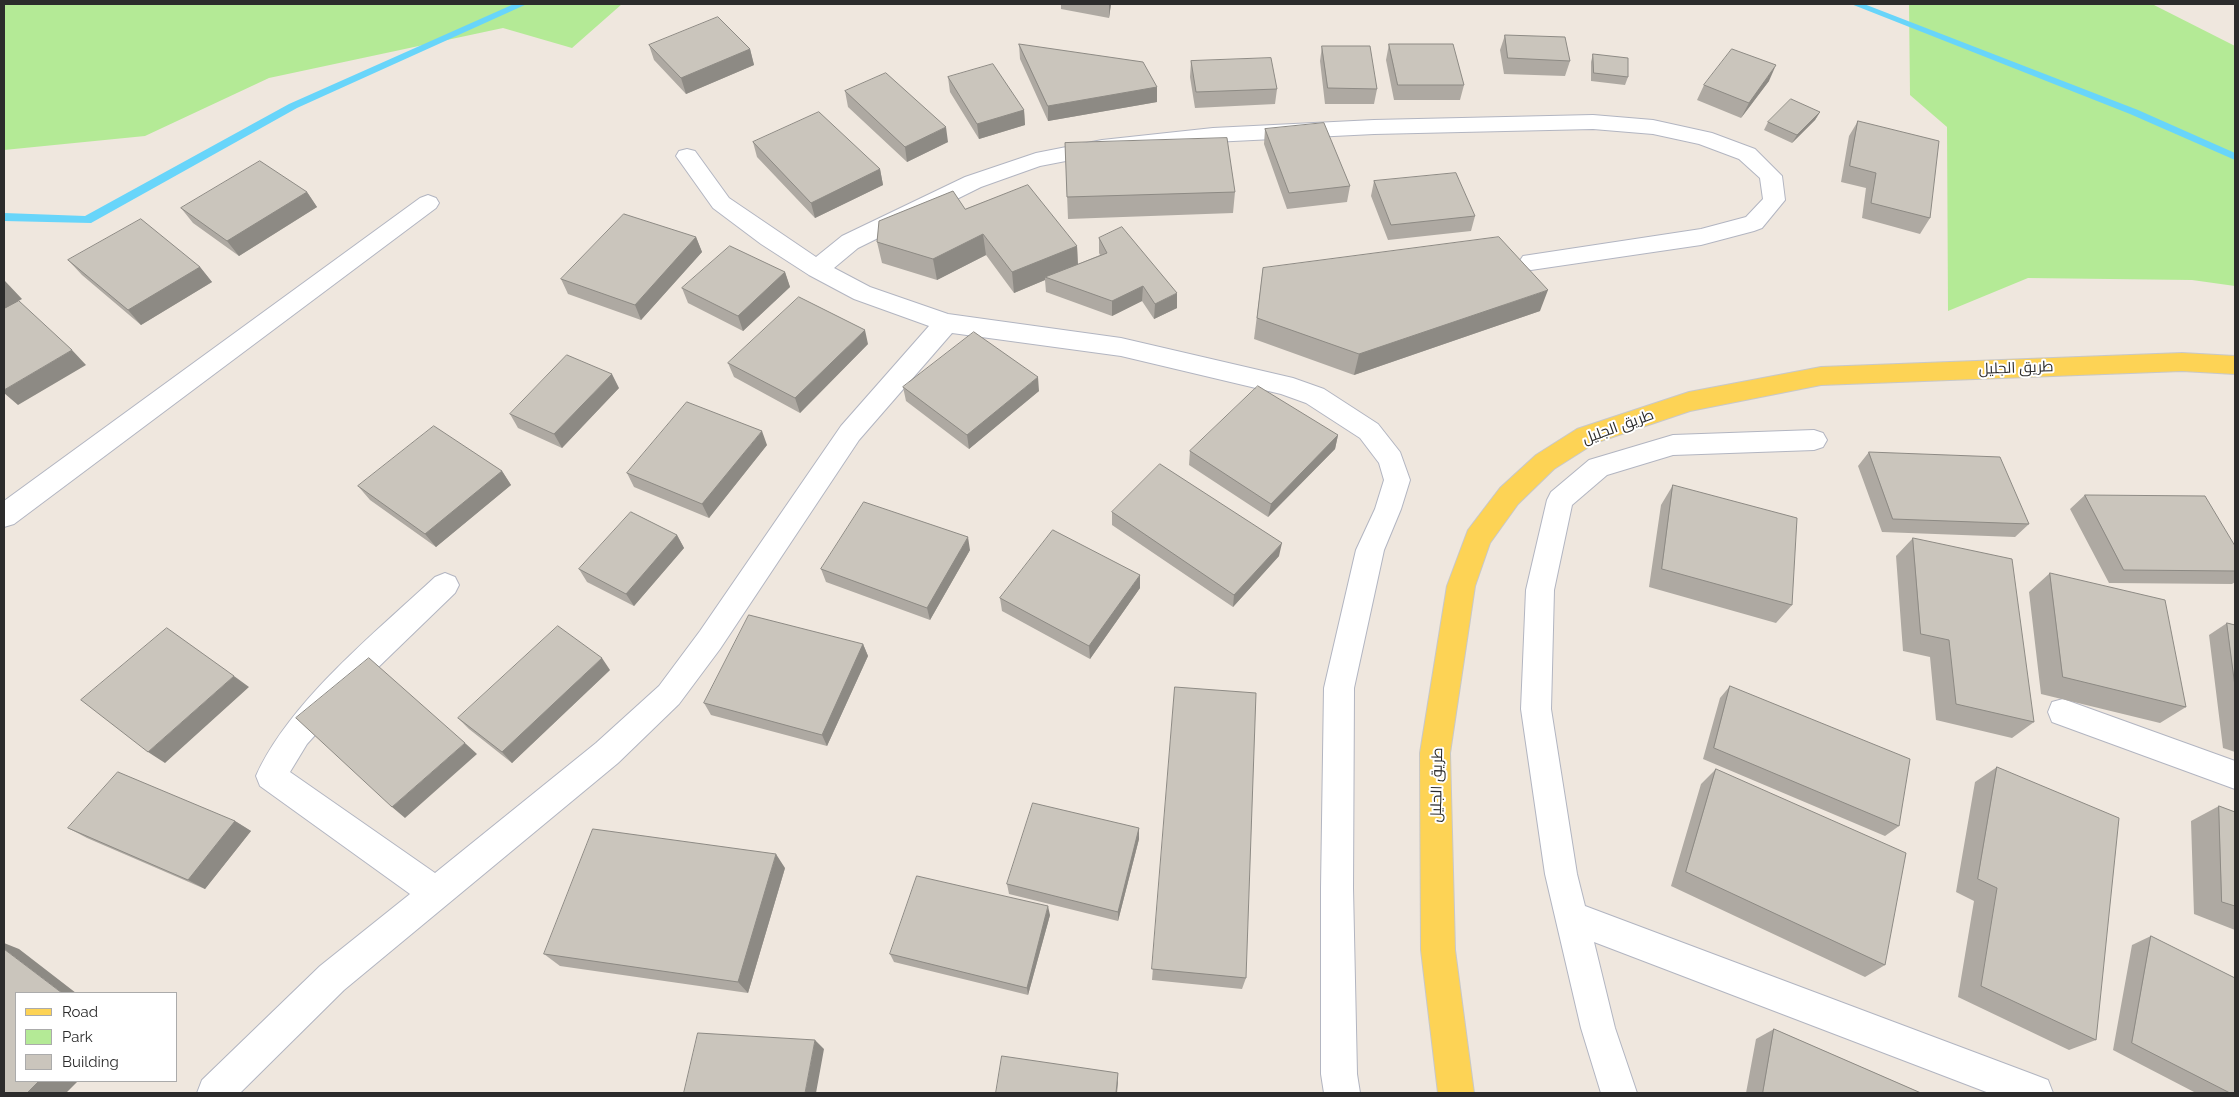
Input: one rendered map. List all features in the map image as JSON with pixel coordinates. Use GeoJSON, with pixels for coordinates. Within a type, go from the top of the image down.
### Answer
{"type":"FeatureCollection","features":[{"type":"Feature","properties":{"kind":"main road","name":"طريق الجليل"},"geometry":{"type":"LineString","coordinates":[[1456,1093],[1438,950],[1435,753],[1460,586],[1478,538],[1508,496],[1544,462],[1586,436],[1689,402],[1821,376],[2182,362],[2235,365]]}},
{"type":"Feature","properties":{"kind":"street"},"geometry":{"type":"LineString","coordinates":[[817,269],[850,242],[973,182],[1036,160],[1102,147],[1213,135],[1374,127],[1593,122],[1653,126],[1704,138],[1747,154],[1771,176],[1774,200],[1754,223],[1701,237],[1531,262]]}},
{"type":"Feature","properties":{"kind":"street"},"geometry":{"type":"LineString","coordinates":[[687,156],[721,203],[769,238],[817,269],[862,293],[946,323],[1121,347],[1284,385],[1315,396],[1369,431],[1391,458],[1397,480],[1388,509],[1370,550],[1340,688],[1337,888],[1339,1074],[1342,1093]]}},
{"type":"Feature","properties":{"kind":"street"},"geometry":{"type":"LineString","coordinates":[[4,516],[428,203]]}},
{"type":"Feature","properties":{"kind":"street"},"geometry":{"type":"LineString","coordinates":[[215,1093],[332,978],[607,753],[669,695],[710,640],[850,433],[946,323]]}},
{"type":"Feature","properties":{"kind":"street"},"geometry":{"type":"LineString","coordinates":[[1619,1093],[1598,1028],[1561,874],[1536,709],[1540,590],[1560,500],[1598,467],[1673,445],[1814,440]]}},
{"type":"Feature","properties":{"kind":"street"},"geometry":{"type":"LineString","coordinates":[[436,893],[271,776],[296,734],[354,672],[445,586]]}},
{"type":"Feature","properties":{"kind":"street"},"geometry":{"type":"LineString","coordinates":[[2063,712],[2235,775]]}},
{"type":"Feature","properties":{"kind":"street"},"geometry":{"type":"LineString","coordinates":[[1571,917],[2035,1093]]}},
{"type":"Feature","properties":{"kind":"green space"},"geometry":{"type":"Polygon","coordinates":[[[4,4],[622,4],[572,48],[503,28],[269,78],[145,136],[4,150],[4,4]]]}},
{"type":"Feature","properties":{"kind":"green space"},"geometry":{"type":"Polygon","coordinates":[[[1909,4],[2152,4],[2235,46],[2235,286],[2192,280],[2028,278],[1948,311],[1947,127],[1910,95],[1909,4]]]}},
{"type":"Feature","properties":{"kind":"building"},"geometry":{"type":"Polygon","coordinates":[[[718,17],[750,49],[681,78],[649,45],[718,17]]]}},
{"type":"Feature","properties":{"kind":"building"},"geometry":{"type":"Polygon","coordinates":[[[1505,35],[1565,37],[1570,61],[1508,58],[1505,35]]]}},
{"type":"Feature","properties":{"kind":"building"},"geometry":{"type":"Polygon","coordinates":[[[1019,44],[1143,62],[1157,87],[1048,106],[1019,44]]]}},
{"type":"Feature","properties":{"kind":"building"},"geometry":{"type":"Polygon","coordinates":[[[1389,44],[1453,44],[1464,85],[1398,85],[1389,44]]]}},
{"type":"Feature","properties":{"kind":"building"},"geometry":{"type":"Polygon","coordinates":[[[1322,46],[1370,46],[1377,89],[1328,88],[1322,46]]]}},
{"type":"Feature","properties":{"kind":"building"},"geometry":{"type":"Polygon","coordinates":[[[1732,49],[1776,65],[1749,103],[1704,85],[1732,49]]]}},
{"type":"Feature","properties":{"kind":"building"},"geometry":{"type":"Polygon","coordinates":[[[1593,54],[1628,58],[1628,77],[1594,73],[1593,54]]]}},
{"type":"Feature","properties":{"kind":"building"},"geometry":{"type":"Polygon","coordinates":[[[1271,58],[1277,89],[1196,92],[1191,61],[1271,58]]]}},
{"type":"Feature","properties":{"kind":"building"},"geometry":{"type":"Polygon","coordinates":[[[993,64],[1024,110],[977,124],[948,77],[993,64]]]}},
{"type":"Feature","properties":{"kind":"building"},"geometry":{"type":"Polygon","coordinates":[[[886,73],[946,127],[905,147],[845,91],[886,73]]]}},
{"type":"Feature","properties":{"kind":"building"},"geometry":{"type":"Polygon","coordinates":[[[1791,99],[1820,112],[1797,135],[1768,122],[1791,99]]]}},
{"type":"Feature","properties":{"kind":"building"},"geometry":{"type":"Polygon","coordinates":[[[819,112],[880,169],[811,203],[753,142],[819,112]]]}},
{"type":"Feature","properties":{"kind":"building"},"geometry":{"type":"Polygon","coordinates":[[[1858,121],[1939,141],[1930,218],[1871,203],[1876,173],[1850,166],[1858,121]]]}},
{"type":"Feature","properties":{"kind":"building"},"geometry":{"type":"Polygon","coordinates":[[[1324,123],[1350,186],[1289,193],[1265,129],[1324,123]]]}},
{"type":"Feature","properties":{"kind":"building"},"geometry":{"type":"Polygon","coordinates":[[[1227,138],[1235,192],[1067,197],[1065,143],[1227,138]]]}},
{"type":"Feature","properties":{"kind":"building"},"geometry":{"type":"Polygon","coordinates":[[[260,161],[307,192],[227,241],[181,208],[260,161]]]}},
{"type":"Feature","properties":{"kind":"building"},"geometry":{"type":"Polygon","coordinates":[[[1456,173],[1475,216],[1391,225],[1374,181],[1456,173]]]}},
{"type":"Feature","properties":{"kind":"building"},"geometry":{"type":"Polygon","coordinates":[[[1028,185],[1077,246],[1012,272],[983,234],[933,259],[877,242],[879,221],[953,191],[965,209],[1028,185]]]}},
{"type":"Feature","properties":{"kind":"building"},"geometry":{"type":"Polygon","coordinates":[[[624,214],[696,237],[635,305],[561,279],[624,214]]]}},
{"type":"Feature","properties":{"kind":"building"},"geometry":{"type":"Polygon","coordinates":[[[141,219],[200,267],[128,310],[68,260],[141,219]]]}},
{"type":"Feature","properties":{"kind":"building"},"geometry":{"type":"Polygon","coordinates":[[[1122,227],[1177,293],[1155,304],[1143,286],[1112,301],[1045,277],[1107,253],[1099,238],[1122,227]]]}},
{"type":"Feature","properties":{"kind":"building"},"geometry":{"type":"Polygon","coordinates":[[[1499,237],[1548,290],[1359,354],[1257,318],[1263,268],[1499,237]]]}},
{"type":"Feature","properties":{"kind":"building"},"geometry":{"type":"Polygon","coordinates":[[[730,246],[785,272],[738,316],[682,288],[730,246]]]}},
{"type":"Feature","properties":{"kind":"building"},"geometry":{"type":"Polygon","coordinates":[[[799,297],[865,330],[795,398],[728,363],[799,297]]]}},
{"type":"Feature","properties":{"kind":"building"},"geometry":{"type":"Polygon","coordinates":[[[19,301],[72,350],[4,390],[4,309],[19,301]]]}},
{"type":"Feature","properties":{"kind":"building"},"geometry":{"type":"Polygon","coordinates":[[[974,332],[1038,377],[967,435],[903,387],[974,332]]]}},
{"type":"Feature","properties":{"kind":"building"},"geometry":{"type":"Polygon","coordinates":[[[567,355],[612,374],[554,434],[510,414],[567,355]]]}},
{"type":"Feature","properties":{"kind":"building"},"geometry":{"type":"Polygon","coordinates":[[[1258,386],[1338,435],[1271,504],[1190,451],[1258,386]]]}},
{"type":"Feature","properties":{"kind":"building"},"geometry":{"type":"Polygon","coordinates":[[[687,402],[762,431],[702,504],[627,473],[687,402]]]}},
{"type":"Feature","properties":{"kind":"building"},"geometry":{"type":"Polygon","coordinates":[[[434,426],[502,471],[425,534],[358,486],[434,426]]]}},
{"type":"Feature","properties":{"kind":"building"},"geometry":{"type":"Polygon","coordinates":[[[1869,452],[2000,457],[2029,524],[1893,519],[1869,452]]]}},
{"type":"Feature","properties":{"kind":"building"},"geometry":{"type":"Polygon","coordinates":[[[1160,464],[1282,543],[1234,595],[1112,512],[1160,464]]]}},
{"type":"Feature","properties":{"kind":"building"},"geometry":{"type":"Polygon","coordinates":[[[1673,485],[1797,518],[1792,605],[1662,569],[1673,485]]]}},
{"type":"Feature","properties":{"kind":"building"},"geometry":{"type":"Polygon","coordinates":[[[2085,495],[2205,496],[2235,546],[2235,571],[2124,570],[2085,495]]]}},
{"type":"Feature","properties":{"kind":"building"},"geometry":{"type":"Polygon","coordinates":[[[864,502],[968,537],[927,608],[821,569],[864,502]]]}},
{"type":"Feature","properties":{"kind":"building"},"geometry":{"type":"Polygon","coordinates":[[[631,512],[677,535],[626,594],[579,569],[631,512]]]}},
{"type":"Feature","properties":{"kind":"building"},"geometry":{"type":"Polygon","coordinates":[[[1053,530],[1140,575],[1089,646],[1000,598],[1053,530]]]}},
{"type":"Feature","properties":{"kind":"building"},"geometry":{"type":"Polygon","coordinates":[[[1913,538],[2012,559],[2034,722],[1956,704],[1949,640],[1921,634],[1913,538]]]}},
{"type":"Feature","properties":{"kind":"building"},"geometry":{"type":"Polygon","coordinates":[[[2050,573],[2165,600],[2186,707],[2063,677],[2050,573]]]}},
{"type":"Feature","properties":{"kind":"building"},"geometry":{"type":"Polygon","coordinates":[[[749,615],[863,644],[822,735],[704,703],[749,615]]]}},
{"type":"Feature","properties":{"kind":"building"},"geometry":{"type":"Polygon","coordinates":[[[2227,623],[2235,625],[2235,686],[2227,623]]]}},
{"type":"Feature","properties":{"kind":"building"},"geometry":{"type":"Polygon","coordinates":[[[558,626],[602,658],[502,752],[458,718],[558,626]]]}},
{"type":"Feature","properties":{"kind":"building"},"geometry":{"type":"Polygon","coordinates":[[[167,628],[234,676],[148,752],[81,700],[167,628]]]}},
{"type":"Feature","properties":{"kind":"building"},"geometry":{"type":"Polygon","coordinates":[[[369,658],[465,743],[392,807],[296,718],[369,658]]]}},
{"type":"Feature","properties":{"kind":"building"},"geometry":{"type":"Polygon","coordinates":[[[1730,686],[1910,759],[1899,826],[1714,748],[1730,686]]]}},
{"type":"Feature","properties":{"kind":"building"},"geometry":{"type":"Polygon","coordinates":[[[1175,687],[1256,693],[1246,978],[1152,969],[1175,687]]]}},
{"type":"Feature","properties":{"kind":"building"},"geometry":{"type":"Polygon","coordinates":[[[1997,767],[2119,818],[2096,1040],[1981,986],[1997,888],[1978,879],[1997,767]]]}},
{"type":"Feature","properties":{"kind":"building"},"geometry":{"type":"Polygon","coordinates":[[[1716,769],[1906,853],[1885,965],[1686,872],[1716,769]]]}},
{"type":"Feature","properties":{"kind":"building"},"geometry":{"type":"Polygon","coordinates":[[[118,772],[235,821],[188,880],[68,828],[118,772]]]}},
{"type":"Feature","properties":{"kind":"building"},"geometry":{"type":"Polygon","coordinates":[[[1033,803],[1139,828],[1118,912],[1007,884],[1033,803]]]}},
{"type":"Feature","properties":{"kind":"building"},"geometry":{"type":"Polygon","coordinates":[[[2219,806],[2235,812],[2235,906],[2222,902],[2219,806]]]}},
{"type":"Feature","properties":{"kind":"building"},"geometry":{"type":"Polygon","coordinates":[[[593,829],[776,854],[738,982],[544,954],[593,829]]]}},
{"type":"Feature","properties":{"kind":"building"},"geometry":{"type":"Polygon","coordinates":[[[917,876],[1048,906],[1027,988],[890,954],[917,876]]]}},
{"type":"Feature","properties":{"kind":"building"},"geometry":{"type":"Polygon","coordinates":[[[2151,936],[2235,978],[2235,1093],[2230,1093],[2132,1043],[2151,936]]]}},
{"type":"Feature","properties":{"kind":"building"},"geometry":{"type":"Polygon","coordinates":[[[4,949],[61,992],[15,992],[15,1082],[38,1082],[27,1093],[4,1093],[4,949]]]}},
{"type":"Feature","properties":{"kind":"building"},"geometry":{"type":"Polygon","coordinates":[[[1774,1029],[1921,1093],[1763,1093],[1774,1029]]]}},
{"type":"Feature","properties":{"kind":"building"},"geometry":{"type":"Polygon","coordinates":[[[698,1033],[815,1040],[805,1093],[684,1093],[698,1033]]]}},
{"type":"Feature","properties":{"kind":"building"},"geometry":{"type":"Polygon","coordinates":[[[1002,1056],[1118,1073],[1116,1093],[996,1093],[1002,1056]]]}},
{"type":"Feature","properties":{"kind":"waterway"},"geometry":{"type":"LineString","coordinates":[[4,217],[87,220],[293,106],[522,4]]}},
{"type":"Feature","properties":{"kind":"waterway"},"geometry":{"type":"LineString","coordinates":[[1856,4],[2134,112],[2235,157]]}}]}
